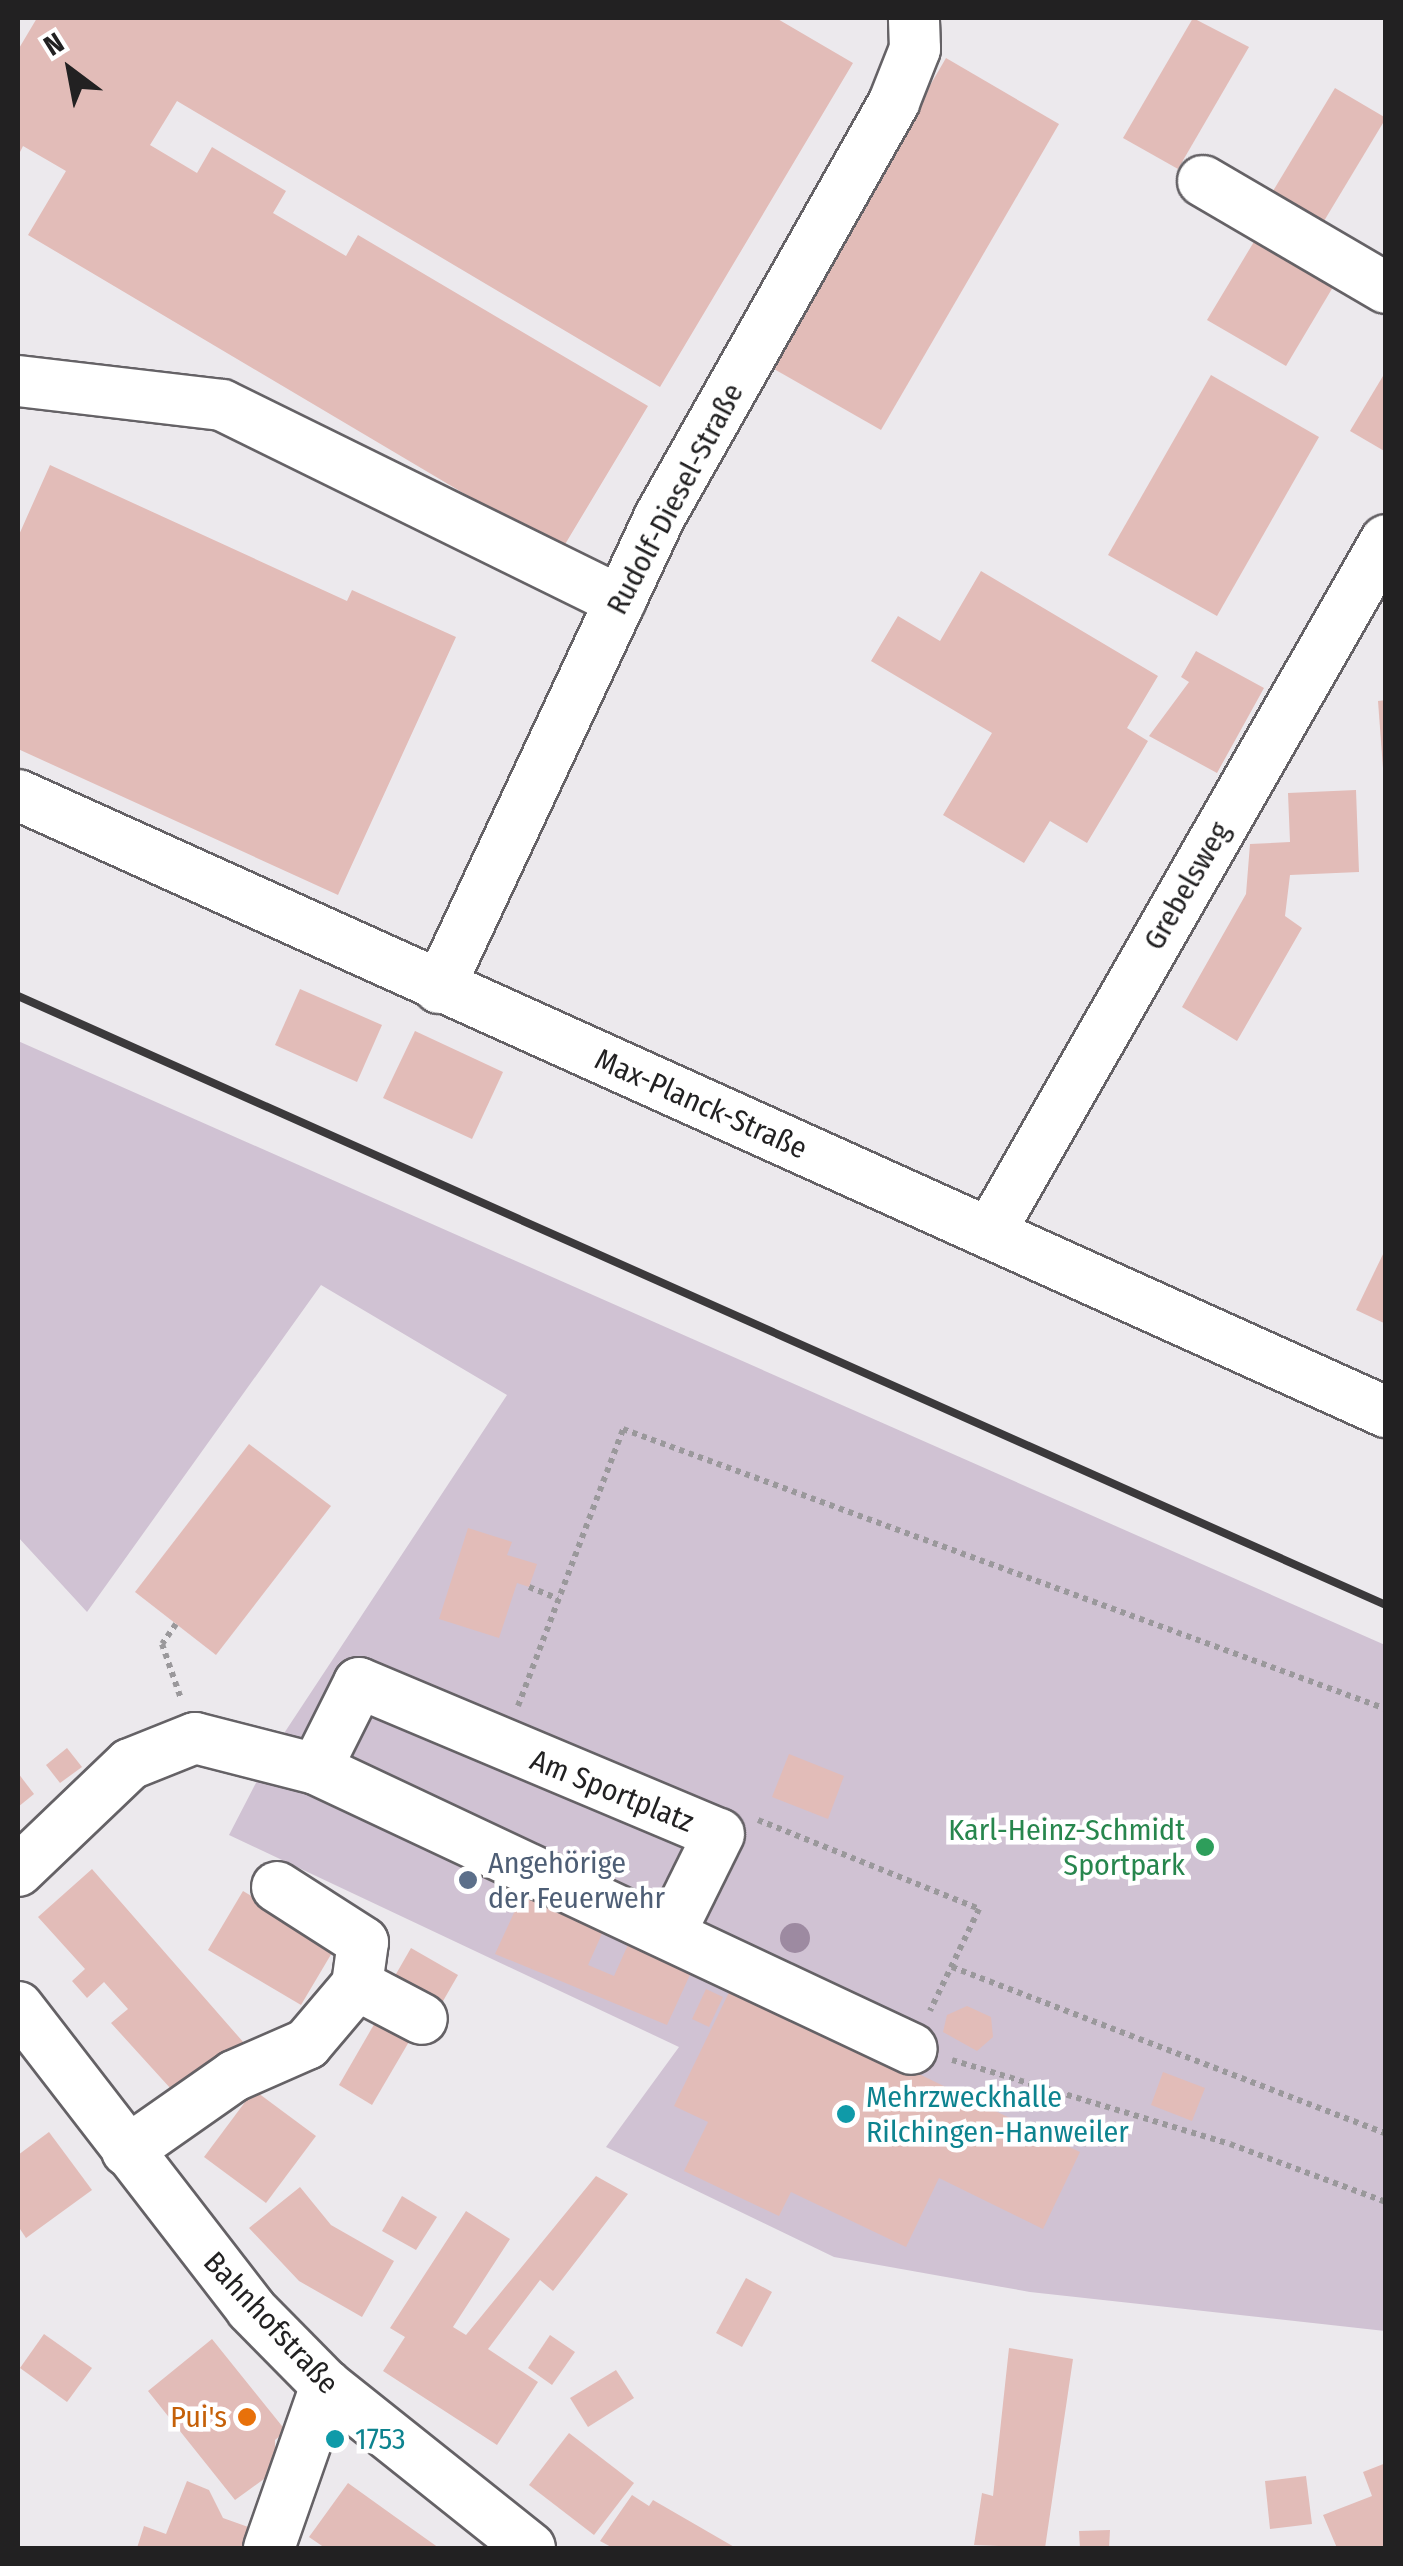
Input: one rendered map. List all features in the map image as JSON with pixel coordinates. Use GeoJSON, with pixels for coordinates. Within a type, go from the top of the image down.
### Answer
{"type":"FeatureCollection","features":[{"type":"Feature","properties":{"kind":"street","name":"Rudolf-Diesel-Straße"},"geometry":{"type":"LineString","coordinates":[[439,988],[620,601],[894,102],[914,49],[914,18]]}},
{"type":"Feature","properties":{"kind":"street"},"geometry":{"type":"LineString","coordinates":[[1203,181],[1386,288]]}},
{"type":"Feature","properties":{"kind":"street"},"geometry":{"type":"LineString","coordinates":[[18,381],[222,406],[620,601]]}},
{"type":"Feature","properties":{"kind":"street","name":"Grebelsweg"},"geometry":{"type":"LineString","coordinates":[[990,1232],[1386,540]]}},
{"type":"Feature","properties":{"kind":"street","name":"Max-Planck-Straße"},"geometry":{"type":"LineString","coordinates":[[18,795],[1386,1412]]}},
{"type":"Feature","properties":{"kind":"street","name":"Am Sportplatz"},"geometry":{"type":"LineString","coordinates":[[316,1769],[358,1683],[719,1834],[672,1930]]}},
{"type":"Feature","properties":{"kind":"street"},"geometry":{"type":"LineString","coordinates":[[18,1871],[130,1764],[154,1748],[195,1738],[316,1769],[672,1930],[912,2048]]}},
{"type":"Feature","properties":{"kind":"street"},"geometry":{"type":"LineString","coordinates":[[127,2151],[234,2076],[307,2044],[357,1986],[363,1942],[277,1886]]}},
{"type":"Feature","properties":{"kind":"street"},"geometry":{"type":"LineString","coordinates":[[357,1986],[422,2019]]}},
{"type":"Feature","properties":{"kind":"street","name":"Bahnhofstraße"},"geometry":{"type":"LineString","coordinates":[[18,2007],[251,2309],[326,2385],[530,2548]]}},
{"type":"Feature","properties":{"kind":"street"},"geometry":{"type":"LineString","coordinates":[[270,2548],[326,2385]]}},
{"type":"Feature","properties":{"kind":"path"},"geometry":{"type":"LineString","coordinates":[[502,1746],[623,1428],[1386,1709]]}},
{"type":"Feature","properties":{"kind":"path"},"geometry":{"type":"LineString","coordinates":[[529,1587],[558,1599]]}},
{"type":"Feature","properties":{"kind":"path"},"geometry":{"type":"LineString","coordinates":[[176,1624],[162,1644],[195,1738]]}},
{"type":"Feature","properties":{"kind":"path"},"geometry":{"type":"LineString","coordinates":[[719,1834],[760,1819],[979,1909],[912,2048]]}},
{"type":"Feature","properties":{"kind":"path"},"geometry":{"type":"LineString","coordinates":[[952,1966],[1386,2134]]}},
{"type":"Feature","properties":{"kind":"path"},"geometry":{"type":"LineString","coordinates":[[978,2068],[1230,2144],[1386,2202]]}},
{"type":"Feature","properties":{"kind":"shaded area"},"geometry":{"type":"Polygon","coordinates":[[[18,1041],[1385,1645],[1385,2331],[1030,2292],[834,2257],[606,2147],[679,2047],[229,1835],[273,1750],[507,1395],[321,1285],[87,1612],[18,1537],[18,1041]]]}},
{"type":"Feature","properties":{"kind":"building"},"geometry":{"type":"Polygon","coordinates":[[[37,18],[776,18],[853,63],[660,387],[177,101],[150,145],[197,173],[212,147],[286,191],[273,213],[346,256],[358,235],[648,406],[561,551],[28,235],[66,171],[23,146],[18,156],[18,50],[37,18]]]}},
{"type":"Feature","properties":{"kind":"building"},"geometry":{"type":"Polygon","coordinates":[[[1193,18],[1249,47],[1178,169],[1123,138],[1193,18]]]}},
{"type":"Feature","properties":{"kind":"building"},"geometry":{"type":"Polygon","coordinates":[[[946,58],[1059,124],[881,430],[767,365],[946,58]]]}},
{"type":"Feature","properties":{"kind":"building"},"geometry":{"type":"Polygon","coordinates":[[[1335,88],[1386,118],[1318,231],[1267,201],[1335,88]]]}},
{"type":"Feature","properties":{"kind":"building"},"geometry":{"type":"Polygon","coordinates":[[[1258,235],[1336,282],[1286,366],[1207,320],[1258,235]]]}},
{"type":"Feature","properties":{"kind":"building"},"geometry":{"type":"Polygon","coordinates":[[[1386,371],[1386,452],[1350,431],[1386,371]]]}},
{"type":"Feature","properties":{"kind":"building"},"geometry":{"type":"Polygon","coordinates":[[[1211,375],[1319,437],[1217,616],[1108,555],[1211,375]]]}},
{"type":"Feature","properties":{"kind":"building"},"geometry":{"type":"Polygon","coordinates":[[[50,465],[347,601],[352,590],[456,637],[338,895],[18,749],[18,537],[50,465]]]}},
{"type":"Feature","properties":{"kind":"building"},"geometry":{"type":"Polygon","coordinates":[[[981,571],[1158,676],[1127,728],[1148,741],[1087,843],[1050,821],[1024,863],[943,815],[992,733],[871,661],[898,616],[940,641],[981,571]]]}},
{"type":"Feature","properties":{"kind":"building"},"geometry":{"type":"Polygon","coordinates":[[[1196,651],[1264,688],[1217,773],[1149,736],[1189,682],[1181,677],[1196,651]]]}},
{"type":"Feature","properties":{"kind":"building"},"geometry":{"type":"Polygon","coordinates":[[[1386,700],[1386,768],[1383,768],[1378,701],[1386,700]]]}},
{"type":"Feature","properties":{"kind":"building"},"geometry":{"type":"Polygon","coordinates":[[[1356,790],[1359,872],[1290,875],[1285,916],[1302,928],[1237,1041],[1182,1007],[1246,894],[1250,844],[1290,842],[1288,793],[1356,790]]]}},
{"type":"Feature","properties":{"kind":"building"},"geometry":{"type":"Polygon","coordinates":[[[300,989],[382,1025],[357,1082],[275,1045],[300,989]]]}},
{"type":"Feature","properties":{"kind":"building"},"geometry":{"type":"Polygon","coordinates":[[[415,1031],[503,1072],[472,1139],[383,1098],[415,1031]]]}},
{"type":"Feature","properties":{"kind":"building"},"geometry":{"type":"Polygon","coordinates":[[[1386,1248],[1386,1324],[1356,1310],[1386,1248]]]}},
{"type":"Feature","properties":{"kind":"building"},"geometry":{"type":"Polygon","coordinates":[[[249,1444],[331,1506],[216,1655],[135,1592],[249,1444]]]}},
{"type":"Feature","properties":{"kind":"building"},"geometry":{"type":"Polygon","coordinates":[[[468,1528],[512,1542],[507,1555],[537,1564],[529,1587],[517,1583],[499,1638],[439,1619],[468,1528]]]}},
{"type":"Feature","properties":{"kind":"building"},"geometry":{"type":"Polygon","coordinates":[[[67,1748],[82,1767],[60,1783],[46,1765],[67,1748]]]}},
{"type":"Feature","properties":{"kind":"building"},"geometry":{"type":"Polygon","coordinates":[[[789,1754],[844,1776],[828,1819],[772,1797],[789,1754]]]}},
{"type":"Feature","properties":{"kind":"building"},"geometry":{"type":"Polygon","coordinates":[[[18,1773],[34,1794],[18,1807],[18,1773]]]}},
{"type":"Feature","properties":{"kind":"building"},"geometry":{"type":"Polygon","coordinates":[[[92,1869],[244,2043],[181,2100],[111,2023],[128,2009],[104,1982],[87,1998],[72,1981],[85,1969],[38,1917],[92,1869]]]}},
{"type":"Feature","properties":{"kind":"building"},"geometry":{"type":"Polygon","coordinates":[[[243,1891],[336,1946],[301,2005],[208,1950],[243,1891]]]}},
{"type":"Feature","properties":{"kind":"building"},"geometry":{"type":"Polygon","coordinates":[[[524,1891],[605,1927],[588,1965],[614,1976],[631,1938],[694,1966],[667,2025],[495,1954],[524,1891]]]}},
{"type":"Feature","properties":{"kind":"building"},"geometry":{"type":"Polygon","coordinates":[[[411,1948],[458,1975],[439,2008],[392,1981],[411,1948]]]}},
{"type":"Feature","properties":{"kind":"building","name":"Mehrzweckhalle Rilchingen-Hanweiler"},"geometry":{"type":"Polygon","coordinates":[[[733,1984],[1080,2152],[1043,2229],[939,2178],[906,2247],[791,2192],[779,2216],[684,2171],[708,2122],[674,2106],[733,1984]]]}},
{"type":"Feature","properties":{"kind":"building"},"geometry":{"type":"Polygon","coordinates":[[[706,1989],[723,1997],[709,2027],[692,2019],[706,1989]]]}},
{"type":"Feature","properties":{"kind":"building"},"geometry":{"type":"Polygon","coordinates":[[[967,2006],[991,2017],[993,2037],[977,2051],[943,2032],[947,2015],[967,2006]]]}},
{"type":"Feature","properties":{"kind":"building"},"geometry":{"type":"Polygon","coordinates":[[[376,2021],[410,2040],[372,2105],[339,2085],[376,2021]]]}},
{"type":"Feature","properties":{"kind":"building"},"geometry":{"type":"Polygon","coordinates":[[[1163,2072],[1205,2088],[1192,2121],[1151,2105],[1163,2072]]]}},
{"type":"Feature","properties":{"kind":"building"},"geometry":{"type":"Polygon","coordinates":[[[254,2090],[316,2136],[266,2203],[204,2157],[254,2090]]]}},
{"type":"Feature","properties":{"kind":"building"},"geometry":{"type":"Polygon","coordinates":[[[49,2132],[92,2190],[26,2238],[18,2226],[18,2155],[49,2132]]]}},
{"type":"Feature","properties":{"kind":"building"},"geometry":{"type":"Polygon","coordinates":[[[596,2176],[628,2194],[553,2291],[540,2280],[488,2349],[538,2382],[497,2445],[383,2371],[405,2337],[390,2328],[466,2211],[510,2239],[453,2327],[466,2335],[596,2176]]]}},
{"type":"Feature","properties":{"kind":"building"},"geometry":{"type":"Polygon","coordinates":[[[300,2187],[331,2225],[394,2261],[362,2317],[299,2281],[249,2228],[300,2187]]]}},
{"type":"Feature","properties":{"kind":"building"},"geometry":{"type":"Polygon","coordinates":[[[402,2196],[437,2217],[416,2250],[382,2231],[402,2196]]]}},
{"type":"Feature","properties":{"kind":"building"},"geometry":{"type":"Polygon","coordinates":[[[746,2278],[772,2292],[742,2347],[716,2333],[746,2278]]]}},
{"type":"Feature","properties":{"kind":"building"},"geometry":{"type":"Polygon","coordinates":[[[44,2334],[92,2368],[67,2402],[20,2368],[44,2334]]]}},
{"type":"Feature","properties":{"kind":"building"},"geometry":{"type":"Polygon","coordinates":[[[550,2335],[575,2352],[552,2385],[528,2368],[550,2335]]]}},
{"type":"Feature","properties":{"kind":"building"},"geometry":{"type":"Polygon","coordinates":[[[212,2339],[286,2431],[275,2440],[275,2471],[235,2500],[148,2391],[212,2339]]]}},
{"type":"Feature","properties":{"kind":"building"},"geometry":{"type":"Polygon","coordinates":[[[1009,2348],[1073,2359],[1045,2548],[974,2545],[982,2493],[993,2496],[1009,2348]]]}},
{"type":"Feature","properties":{"kind":"building"},"geometry":{"type":"Polygon","coordinates":[[[616,2370],[634,2398],[588,2427],[570,2398],[616,2370]]]}},
{"type":"Feature","properties":{"kind":"building"},"geometry":{"type":"Polygon","coordinates":[[[569,2433],[634,2483],[594,2535],[529,2485],[569,2433]]]}},
{"type":"Feature","properties":{"kind":"building"},"geometry":{"type":"Polygon","coordinates":[[[1386,2463],[1386,2548],[1337,2548],[1323,2515],[1372,2496],[1363,2472],[1386,2463]]]}},
{"type":"Feature","properties":{"kind":"building"},"geometry":{"type":"Polygon","coordinates":[[[1306,2476],[1312,2524],[1270,2529],[1265,2481],[1306,2476]]]}},
{"type":"Feature","properties":{"kind":"building"},"geometry":{"type":"Polygon","coordinates":[[[187,2481],[209,2490],[223,2518],[251,2528],[242,2548],[137,2548],[144,2526],[166,2534],[187,2481]]]}},
{"type":"Feature","properties":{"kind":"building"},"geometry":{"type":"Polygon","coordinates":[[[348,2483],[439,2548],[325,2548],[309,2537],[348,2483]]]}},
{"type":"Feature","properties":{"kind":"building"},"geometry":{"type":"Polygon","coordinates":[[[632,2495],[649,2506],[653,2500],[736,2548],[613,2548],[600,2541],[632,2495]]]}},
{"type":"Feature","properties":{"kind":"building"},"geometry":{"type":"Polygon","coordinates":[[[1110,2530],[1109,2548],[1080,2548],[1079,2531],[1110,2530]]]}},
{"type":"Feature","properties":{"kind":"railway"},"geometry":{"type":"LineString","coordinates":[[18,996],[1386,1605]]}},
{"type":"Feature","properties":{"kind":"place","name":"Karl-Heinz-Schmidt Sportpark"},"geometry":{"type":"Point","coordinates":[1205,1847]}},
{"type":"Feature","properties":{"kind":"place","name":"Angehörige der Feuerwehr"},"geometry":{"type":"Point","coordinates":[468,1880]}},
{"type":"Feature","properties":{"kind":"place","name":"Mehrzweckhalle Rilchingen-Hanweiler"},"geometry":{"type":"Point","coordinates":[846,2114]}},
{"type":"Feature","properties":{"kind":"place","name":"Pui's"},"geometry":{"type":"Point","coordinates":[247,2417]}},
{"type":"Feature","properties":{"kind":"place","name":"1753"},"geometry":{"type":"Point","coordinates":[335,2439]}}]}
